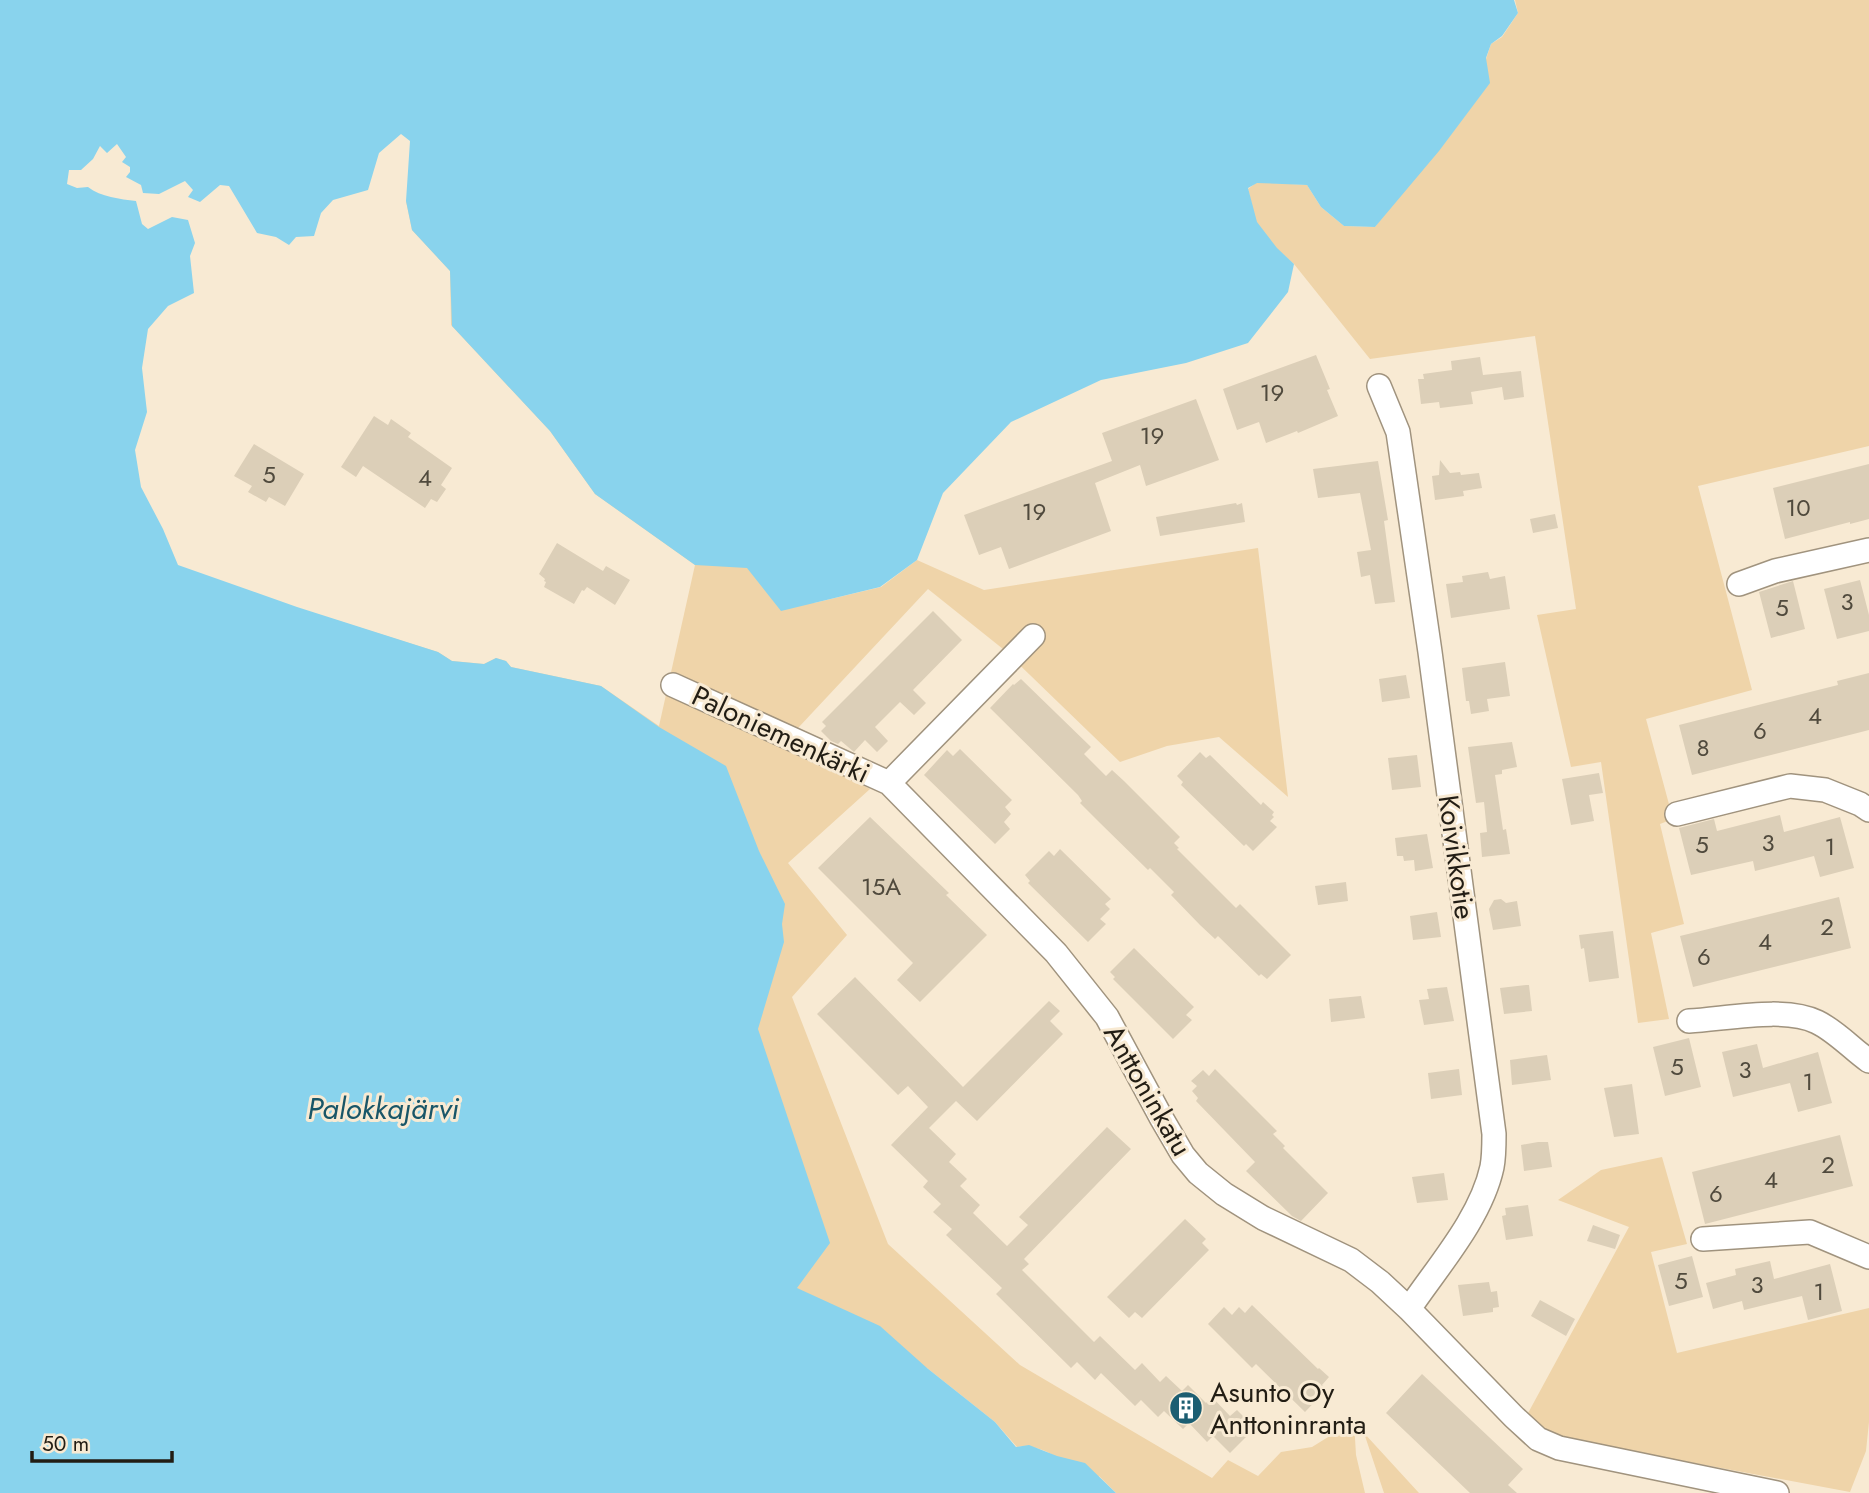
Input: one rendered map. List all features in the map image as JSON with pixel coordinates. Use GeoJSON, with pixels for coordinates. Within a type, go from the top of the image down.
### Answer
{"type":"FeatureCollection","features":[{"type":"Feature","properties":{"kind":"street","name":"Koivikkotie"},"geometry":{"type":"LineString","coordinates":[[1379,386],[1398,432],[1432,663],[1494,1134],[1493,1165],[1485,1193],[1474,1215],[1409,1309]]}},
{"type":"Feature","properties":{"kind":"street"},"geometry":{"type":"LineString","coordinates":[[1740,584],[1775,571],[1869,550]]}},
{"type":"Feature","properties":{"kind":"street"},"geometry":{"type":"LineString","coordinates":[[888,783],[1033,636]]}},
{"type":"Feature","properties":{"kind":"street","name":"Paloniemenkärki"},"geometry":{"type":"LineString","coordinates":[[673,685],[888,783]]}},
{"type":"Feature","properties":{"kind":"street","name":"Anttoninkatu"},"geometry":{"type":"LineString","coordinates":[[888,783],[1056,953],[1107,1017],[1183,1155],[1198,1173],[1224,1194],[1263,1218],[1351,1260],[1380,1282],[1538,1439],[1559,1448],[1776,1493]]}},
{"type":"Feature","properties":{"kind":"street"},"geometry":{"type":"LineString","coordinates":[[1677,814],[1790,786],[1825,790],[1869,810]]}},
{"type":"Feature","properties":{"kind":"street"},"geometry":{"type":"LineString","coordinates":[[1689,1021],[1780,1013],[1805,1017],[1821,1023],[1869,1061]]}},
{"type":"Feature","properties":{"kind":"street"},"geometry":{"type":"LineString","coordinates":[[1703,1238],[1810,1232],[1869,1256]]}},
{"type":"Feature","properties":{"kind":"shaded area"},"geometry":{"type":"Polygon","coordinates":[[[1515,0],[1869,0],[1869,446],[1698,486],[1752,690],[1646,719],[1673,819],[1660,824],[1684,924],[1651,933],[1669,1019],[1638,1023],[1601,762],[1571,767],[1537,615],[1576,609],[1535,336],[1370,359],[1294,264],[1277,249],[1256,222],[1248,189],[1257,182],[1307,185],[1321,207],[1344,226],[1375,227],[1486,59],[1491,44],[1502,37],[1518,13],[1515,0]]]}},
{"type":"Feature","properties":{"kind":"shaded area"},"geometry":{"type":"Polygon","coordinates":[[[406,201],[814,603],[881,587],[917,560],[984,590],[1258,548],[1288,797],[1219,737],[1167,746],[1120,762],[1003,649],[928,589],[784,743],[870,789],[788,863],[847,935],[792,997],[888,1244],[1020,1365],[1212,1478],[1228,1460],[1258,1476],[1281,1452],[1312,1447],[1354,1421],[1356,1455],[1365,1493],[1116,1493],[1099,1476],[1094,1487],[1049,1453],[1017,1447],[995,1422],[927,1368],[909,1374],[920,1473],[310,612],[438,652],[452,661],[484,664],[496,658],[506,661],[511,667],[601,686],[659,726],[695,565],[595,494],[550,431],[451,325],[450,271],[412,230],[406,201]]]}},
{"type":"Feature","properties":{"kind":"shaded area"},"geometry":{"type":"Polygon","coordinates":[[[1662,1157],[1687,1244],[1651,1252],[1677,1353],[1869,1308],[1869,1422],[1866,1451],[1850,1492],[1555,1437],[1540,1428],[1527,1415],[1629,1227],[1558,1200],[1601,1170],[1662,1157]]]}},
{"type":"Feature","properties":{"kind":"shaded area"},"geometry":{"type":"Polygon","coordinates":[[[1364,1433],[1419,1493],[1384,1493],[1364,1433]]]}},
{"type":"Feature","properties":{"kind":"water","name":"Palokkajärvi"},"geometry":{"type":"Polygon","coordinates":[[[0,0],[1514,0],[1518,13],[1502,36],[1491,44],[1486,58],[1490,83],[1439,151],[1375,227],[1344,226],[1321,207],[1307,185],[1257,183],[1248,188],[1257,222],[1277,248],[1294,264],[1288,292],[1248,343],[1186,363],[1101,380],[1011,422],[943,493],[917,560],[880,587],[781,611],[747,568],[695,565],[595,494],[550,431],[452,326],[450,271],[412,230],[406,201],[410,141],[401,134],[379,153],[368,190],[333,200],[321,213],[314,236],[296,237],[289,245],[276,237],[257,233],[229,186],[220,185],[200,202],[188,197],[193,190],[185,181],[159,194],[143,193],[141,185],[126,177],[130,167],[122,162],[126,157],[117,144],[107,153],[100,146],[93,159],[81,170],[69,170],[67,184],[77,188],[88,187],[111,197],[136,201],[142,224],[148,229],[172,217],[188,220],[195,243],[190,256],[194,293],[168,306],[148,329],[142,368],[147,412],[135,450],[141,487],[178,565],[438,652],[452,661],[484,664],[496,658],[506,661],[511,667],[601,686],[659,727],[726,766],[759,851],[785,904],[782,924],[784,942],[758,1029],[830,1243],[797,1288],[880,1326],[927,1368],[995,1422],[1016,1447],[1029,1445],[1085,1463],[1116,1493],[0,1493],[0,0]]]}},
{"type":"Feature","properties":{"kind":"building"},"geometry":{"type":"Polygon","coordinates":[[[1316,355],[1338,416],[1266,443],[1259,422],[1237,430],[1223,389],[1316,355]]]}},
{"type":"Feature","properties":{"kind":"building"},"geometry":{"type":"Polygon","coordinates":[[[1480,357],[1483,375],[1521,371],[1524,397],[1504,400],[1502,387],[1471,392],[1473,404],[1440,408],[1439,402],[1421,404],[1418,379],[1424,379],[1423,374],[1452,370],[1451,361],[1480,357]]]}},
{"type":"Feature","properties":{"kind":"building"},"geometry":{"type":"Polygon","coordinates":[[[1196,399],[1219,460],[1146,486],[1140,465],[1095,483],[1111,531],[1009,569],[1001,547],[979,555],[964,515],[1112,461],[1102,433],[1196,399]]]}},
{"type":"Feature","properties":{"kind":"building"},"geometry":{"type":"Polygon","coordinates":[[[374,416],[388,425],[391,419],[411,433],[408,437],[452,468],[441,485],[446,489],[437,502],[431,499],[425,508],[363,466],[356,477],[341,467],[374,416]]]}},
{"type":"Feature","properties":{"kind":"building"},"geometry":{"type":"Polygon","coordinates":[[[254,444],[304,474],[285,506],[269,497],[266,502],[248,492],[252,486],[234,476],[254,444]]]}},
{"type":"Feature","properties":{"kind":"building"},"geometry":{"type":"Polygon","coordinates":[[[1440,460],[1450,473],[1479,473],[1482,488],[1463,491],[1464,496],[1435,500],[1432,476],[1439,475],[1440,460]]]}},
{"type":"Feature","properties":{"kind":"building"},"geometry":{"type":"Polygon","coordinates":[[[1378,461],[1388,520],[1384,521],[1395,602],[1375,604],[1370,575],[1361,577],[1357,552],[1371,550],[1360,493],[1318,498],[1313,469],[1378,461]]]}},
{"type":"Feature","properties":{"kind":"building"},"geometry":{"type":"Polygon","coordinates":[[[1869,464],[1869,519],[1785,539],[1773,488],[1869,464]]]}},
{"type":"Feature","properties":{"kind":"building"},"geometry":{"type":"Polygon","coordinates":[[[1242,503],[1245,522],[1160,536],[1156,517],[1242,503]]]}},
{"type":"Feature","properties":{"kind":"building"},"geometry":{"type":"Polygon","coordinates":[[[1555,514],[1558,528],[1533,533],[1530,519],[1555,514]]]}},
{"type":"Feature","properties":{"kind":"building"},"geometry":{"type":"Polygon","coordinates":[[[557,543],[603,571],[606,566],[630,580],[615,605],[587,587],[582,590],[574,604],[544,587],[545,579],[539,574],[557,543]]]}},
{"type":"Feature","properties":{"kind":"building"},"geometry":{"type":"Polygon","coordinates":[[[1488,572],[1490,579],[1505,576],[1510,609],[1451,618],[1446,584],[1463,582],[1462,576],[1488,572]]]}},
{"type":"Feature","properties":{"kind":"building"},"geometry":{"type":"Polygon","coordinates":[[[1860,580],[1869,615],[1869,631],[1837,639],[1824,589],[1860,580]]]}},
{"type":"Feature","properties":{"kind":"building"},"geometry":{"type":"Polygon","coordinates":[[[1793,581],[1805,629],[1771,638],[1759,592],[1793,581]]]}},
{"type":"Feature","properties":{"kind":"building"},"geometry":{"type":"Polygon","coordinates":[[[933,611],[962,640],[913,690],[926,703],[914,715],[900,702],[875,727],[888,741],[877,752],[865,740],[854,752],[841,741],[838,744],[831,741],[821,731],[826,726],[822,722],[933,611]]]}},
{"type":"Feature","properties":{"kind":"building"},"geometry":{"type":"Polygon","coordinates":[[[1505,662],[1510,696],[1487,699],[1489,711],[1471,714],[1469,701],[1466,701],[1462,668],[1505,662]]]}},
{"type":"Feature","properties":{"kind":"building"},"geometry":{"type":"Polygon","coordinates":[[[1869,673],[1869,730],[1692,775],[1679,725],[1838,685],[1837,681],[1869,673]]]}},
{"type":"Feature","properties":{"kind":"building"},"geometry":{"type":"Polygon","coordinates":[[[1406,675],[1410,698],[1382,702],[1379,679],[1406,675]]]}},
{"type":"Feature","properties":{"kind":"building"},"geometry":{"type":"Polygon","coordinates":[[[1021,679],[1091,747],[1084,754],[1106,776],[1112,770],[1124,781],[1180,837],[1174,843],[1179,848],[1177,849],[1236,908],[1240,904],[1291,955],[1267,979],[1261,974],[1259,976],[1218,936],[1215,939],[1200,925],[1171,895],[1174,892],[1080,803],[1082,801],[1078,795],[990,708],[1021,679]]]}},
{"type":"Feature","properties":{"kind":"building"},"geometry":{"type":"Polygon","coordinates":[[[1512,742],[1517,767],[1502,770],[1502,774],[1495,775],[1503,830],[1506,829],[1510,854],[1482,857],[1480,833],[1487,832],[1484,802],[1476,803],[1468,747],[1512,742]]]}},
{"type":"Feature","properties":{"kind":"building"},"geometry":{"type":"Polygon","coordinates":[[[960,749],[1012,800],[1005,807],[1011,814],[1004,822],[1010,829],[995,844],[924,775],[947,750],[953,756],[960,749]]]}},
{"type":"Feature","properties":{"kind":"building"},"geometry":{"type":"Polygon","coordinates":[[[1200,752],[1206,758],[1210,755],[1261,805],[1263,802],[1274,812],[1270,821],[1277,827],[1253,851],[1246,844],[1244,846],[1181,785],[1183,782],[1177,776],[1200,752]]]}},
{"type":"Feature","properties":{"kind":"building"},"geometry":{"type":"Polygon","coordinates":[[[1417,755],[1421,787],[1392,790],[1388,758],[1417,755]]]}},
{"type":"Feature","properties":{"kind":"building"},"geometry":{"type":"Polygon","coordinates":[[[1599,773],[1603,793],[1589,795],[1594,821],[1571,825],[1562,779],[1599,773]]]}},
{"type":"Feature","properties":{"kind":"building"},"geometry":{"type":"Polygon","coordinates":[[[1780,815],[1784,832],[1840,817],[1854,868],[1820,877],[1814,856],[1755,871],[1753,861],[1691,875],[1679,828],[1714,819],[1717,831],[1780,815]]]}},
{"type":"Feature","properties":{"kind":"building"},"geometry":{"type":"Polygon","coordinates":[[[870,817],[949,893],[946,895],[987,935],[920,1002],[897,980],[913,963],[818,868],[870,817]]]}},
{"type":"Feature","properties":{"kind":"building"},"geometry":{"type":"Polygon","coordinates":[[[1427,834],[1433,868],[1415,871],[1414,860],[1404,861],[1403,856],[1397,856],[1395,838],[1427,834]]]}},
{"type":"Feature","properties":{"kind":"building"},"geometry":{"type":"Polygon","coordinates":[[[1060,849],[1111,899],[1105,904],[1110,909],[1100,919],[1106,924],[1088,942],[1028,883],[1030,881],[1025,875],[1049,851],[1054,856],[1060,849]]]}},
{"type":"Feature","properties":{"kind":"building"},"geometry":{"type":"Polygon","coordinates":[[[1346,882],[1348,901],[1318,905],[1315,886],[1346,882]]]}},
{"type":"Feature","properties":{"kind":"building"},"geometry":{"type":"Polygon","coordinates":[[[1839,897],[1851,948],[1693,987],[1680,936],[1839,897]]]}},
{"type":"Feature","properties":{"kind":"building"},"geometry":{"type":"Polygon","coordinates":[[[1501,899],[1506,903],[1517,901],[1521,926],[1493,930],[1489,909],[1494,900],[1501,899]]]}},
{"type":"Feature","properties":{"kind":"building"},"geometry":{"type":"Polygon","coordinates":[[[1437,912],[1441,937],[1413,940],[1410,916],[1437,912]]]}},
{"type":"Feature","properties":{"kind":"building"},"geometry":{"type":"Polygon","coordinates":[[[1613,931],[1619,978],[1589,982],[1584,948],[1581,949],[1579,935],[1613,931]]]}},
{"type":"Feature","properties":{"kind":"building"},"geometry":{"type":"Polygon","coordinates":[[[1134,948],[1194,1007],[1186,1015],[1192,1020],[1173,1039],[1113,979],[1115,977],[1110,972],[1134,948]]]}},
{"type":"Feature","properties":{"kind":"building"},"geometry":{"type":"Polygon","coordinates":[[[855,977],[963,1087],[1049,1001],[1060,1011],[1050,1021],[1063,1034],[977,1121],[956,1101],[929,1128],[956,1154],[949,1162],[967,1179],[960,1186],[980,1205],[973,1213],[1007,1246],[1028,1225],[1019,1217],[1107,1127],[1131,1149],[1024,1259],[1029,1264],[1022,1270],[1094,1342],[1100,1336],[1135,1370],[1142,1363],[1160,1382],[1166,1376],[1182,1391],[1188,1385],[1206,1403],[1212,1397],[1230,1416],[1237,1410],[1255,1428],[1230,1453],[1213,1436],[1207,1442],[1189,1423],[1183,1429],[1164,1411],[1158,1417],[1141,1400],[1135,1406],[1101,1373],[1095,1380],[1077,1362],[1071,1368],[996,1294],[1002,1288],[946,1235],[952,1229],[933,1212],[941,1204],[923,1187],[928,1181],[891,1145],[928,1107],[908,1086],[898,1095],[817,1014],[855,977]]]}},
{"type":"Feature","properties":{"kind":"building"},"geometry":{"type":"Polygon","coordinates":[[[1529,985],[1532,1011],[1504,1014],[1500,988],[1529,985]]]}},
{"type":"Feature","properties":{"kind":"building"},"geometry":{"type":"Polygon","coordinates":[[[1447,987],[1454,1021],[1424,1025],[1419,1000],[1429,999],[1427,989],[1447,987]]]}},
{"type":"Feature","properties":{"kind":"building"},"geometry":{"type":"Polygon","coordinates":[[[1361,996],[1365,1018],[1331,1022],[1329,999],[1361,996]]]}},
{"type":"Feature","properties":{"kind":"building"},"geometry":{"type":"Polygon","coordinates":[[[1689,1038],[1701,1087],[1665,1096],[1653,1047],[1689,1038]]]}},
{"type":"Feature","properties":{"kind":"building"},"geometry":{"type":"Polygon","coordinates":[[[1757,1044],[1763,1068],[1818,1052],[1832,1103],[1798,1112],[1790,1083],[1733,1097],[1722,1052],[1757,1044]]]}},
{"type":"Feature","properties":{"kind":"building"},"geometry":{"type":"Polygon","coordinates":[[[1547,1055],[1551,1080],[1512,1085],[1510,1060],[1547,1055]]]}},
{"type":"Feature","properties":{"kind":"building"},"geometry":{"type":"Polygon","coordinates":[[[1215,1069],[1277,1131],[1273,1134],[1285,1146],[1283,1148],[1328,1193],[1301,1221],[1292,1216],[1246,1171],[1255,1162],[1196,1101],[1198,1098],[1192,1091],[1197,1086],[1191,1081],[1203,1070],[1209,1076],[1215,1069]]]}},
{"type":"Feature","properties":{"kind":"building"},"geometry":{"type":"Polygon","coordinates":[[[1459,1069],[1462,1095],[1431,1099],[1428,1073],[1459,1069]]]}},
{"type":"Feature","properties":{"kind":"building"},"geometry":{"type":"Polygon","coordinates":[[[1632,1084],[1639,1134],[1614,1137],[1604,1088],[1632,1084]]]}},
{"type":"Feature","properties":{"kind":"building"},"geometry":{"type":"Polygon","coordinates":[[[1840,1135],[1853,1186],[1705,1224],[1692,1172],[1840,1135]]]}},
{"type":"Feature","properties":{"kind":"building"},"geometry":{"type":"Polygon","coordinates":[[[1548,1142],[1552,1167],[1524,1171],[1521,1145],[1548,1142]]]}},
{"type":"Feature","properties":{"kind":"building"},"geometry":{"type":"Polygon","coordinates":[[[1444,1173],[1448,1200],[1417,1203],[1412,1177],[1444,1173]]]}},
{"type":"Feature","properties":{"kind":"building"},"geometry":{"type":"Polygon","coordinates":[[[1528,1205],[1533,1236],[1506,1240],[1502,1216],[1506,1215],[1505,1208],[1528,1205]]]}},
{"type":"Feature","properties":{"kind":"building"},"geometry":{"type":"Polygon","coordinates":[[[1185,1219],[1206,1239],[1202,1243],[1209,1250],[1142,1318],[1135,1312],[1129,1318],[1107,1297],[1185,1219]]]}},
{"type":"Feature","properties":{"kind":"building"},"geometry":{"type":"Polygon","coordinates":[[[1593,1225],[1620,1235],[1615,1249],[1587,1241],[1593,1225]]]}},
{"type":"Feature","properties":{"kind":"building"},"geometry":{"type":"Polygon","coordinates":[[[1692,1256],[1703,1297],[1669,1306],[1658,1265],[1692,1256]]]}},
{"type":"Feature","properties":{"kind":"building"},"geometry":{"type":"Polygon","coordinates":[[[1770,1261],[1774,1279],[1830,1264],[1842,1311],[1808,1320],[1802,1296],[1744,1310],[1742,1301],[1713,1309],[1706,1283],[1736,1275],[1735,1269],[1770,1261]]]}},
{"type":"Feature","properties":{"kind":"building"},"geometry":{"type":"Polygon","coordinates":[[[1489,1282],[1491,1292],[1497,1291],[1499,1307],[1493,1308],[1493,1312],[1463,1316],[1458,1285],[1489,1282]]]}},
{"type":"Feature","properties":{"kind":"building"},"geometry":{"type":"Polygon","coordinates":[[[1540,1300],[1575,1319],[1566,1336],[1531,1316],[1540,1300]]]}},
{"type":"Feature","properties":{"kind":"building","name":"Asunto Oy Anttoninranta"},"geometry":{"type":"Polygon","coordinates":[[[1252,1305],[1329,1377],[1322,1385],[1326,1390],[1305,1412],[1256,1364],[1252,1368],[1208,1324],[1224,1307],[1232,1315],[1239,1307],[1245,1313],[1252,1305]]]}},
{"type":"Feature","properties":{"kind":"building"},"geometry":{"type":"Polygon","coordinates":[[[1422,1374],[1523,1469],[1508,1485],[1517,1493],[1470,1493],[1386,1413],[1422,1374]]]}},
{"type":"Feature","properties":{"kind":"place","name":"Asunto Oy Anttoninranta"},"geometry":{"type":"Point","coordinates":[1186,1408]}}]}
